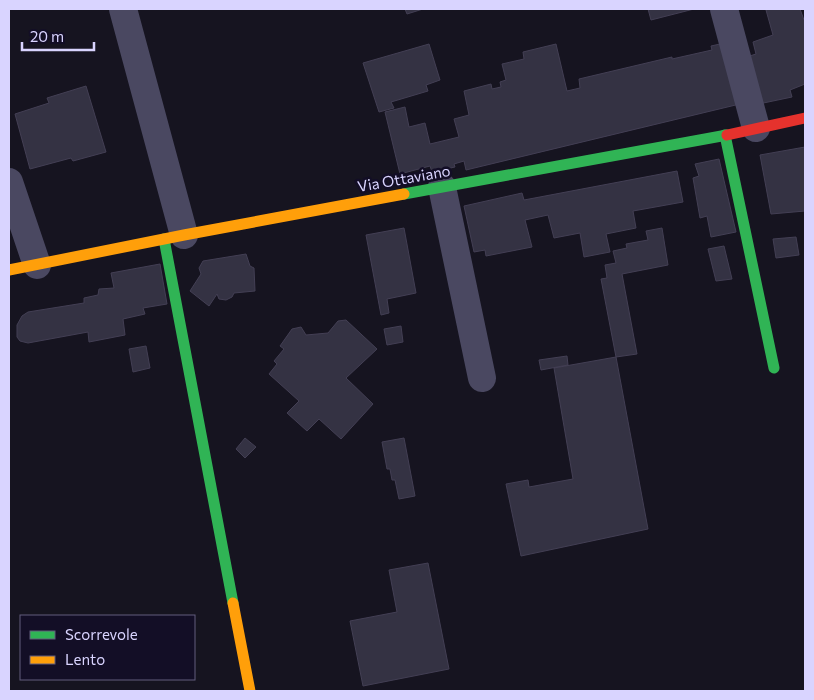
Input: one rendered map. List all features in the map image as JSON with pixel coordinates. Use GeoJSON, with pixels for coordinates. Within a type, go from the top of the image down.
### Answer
{"type":"FeatureCollection","features":[{"type":"Feature","properties":{"kind":"main road","name":"Via Ottaviano"},"geometry":{"type":"LineString","coordinates":[[9,270],[174,237],[725,135],[805,118]]}},
{"type":"Feature","properties":{"kind":"main road"},"geometry":{"type":"LineString","coordinates":[[725,135],[774,368]]}},
{"type":"Feature","properties":{"kind":"main road"},"geometry":{"type":"LineString","coordinates":[[174,237],[250,691]]}},
{"type":"Feature","properties":{"kind":"street"},"geometry":{"type":"LineString","coordinates":[[123,9],[174,237]]}},
{"type":"Feature","properties":{"kind":"street"},"geometry":{"type":"LineString","coordinates":[[724,9],[756,128]]}},
{"type":"Feature","properties":{"kind":"street"},"geometry":{"type":"LineString","coordinates":[[9,182],[37,265]]}},
{"type":"Feature","properties":{"kind":"street"},"geometry":{"type":"LineString","coordinates":[[442,187],[482,378]]}},
{"type":"Feature","properties":{"kind":"building"},"geometry":{"type":"Polygon","coordinates":[[[405,9],[423,9],[407,14],[405,9]]]}},
{"type":"Feature","properties":{"kind":"building"},"geometry":{"type":"Polygon","coordinates":[[[648,9],[694,9],[651,20],[648,9]]]}},
{"type":"Feature","properties":{"kind":"building"},"geometry":{"type":"Polygon","coordinates":[[[800,9],[805,20],[805,84],[790,90],[792,97],[754,105],[740,59],[756,54],[753,42],[773,35],[766,10],[800,9]]]}},
{"type":"Feature","properties":{"kind":"building"},"geometry":{"type":"Polygon","coordinates":[[[729,42],[744,103],[466,170],[464,161],[454,164],[455,167],[432,172],[430,166],[400,174],[385,112],[405,107],[409,127],[425,123],[430,144],[459,137],[454,119],[469,115],[464,91],[491,84],[492,89],[501,87],[500,82],[506,80],[502,64],[524,59],[523,52],[556,44],[567,91],[580,88],[579,79],[672,57],[672,59],[712,50],[711,46],[729,42]]]}},
{"type":"Feature","properties":{"kind":"building"},"geometry":{"type":"Polygon","coordinates":[[[429,44],[440,80],[426,85],[428,91],[391,102],[394,108],[379,112],[363,63],[429,44]]]}},
{"type":"Feature","properties":{"kind":"building"},"geometry":{"type":"Polygon","coordinates":[[[86,86],[106,152],[73,161],[71,158],[30,169],[15,114],[49,103],[47,98],[86,86]]]}},
{"type":"Feature","properties":{"kind":"building"},"geometry":{"type":"Polygon","coordinates":[[[805,147],[805,211],[771,214],[760,155],[805,147]]]}},
{"type":"Feature","properties":{"kind":"building"},"geometry":{"type":"Polygon","coordinates":[[[719,159],[736,232],[711,237],[707,216],[700,218],[693,178],[699,176],[695,164],[719,159]]]}},
{"type":"Feature","properties":{"kind":"building"},"geometry":{"type":"Polygon","coordinates":[[[677,171],[683,202],[633,211],[636,228],[606,234],[610,252],[584,257],[580,233],[554,238],[548,215],[525,220],[532,247],[486,256],[485,250],[474,252],[464,206],[522,193],[524,200],[677,171]]]}},
{"type":"Feature","properties":{"kind":"building"},"geometry":{"type":"Polygon","coordinates":[[[404,228],[416,293],[387,299],[389,313],[381,315],[366,235],[404,228]]]}},
{"type":"Feature","properties":{"kind":"building"},"geometry":{"type":"Polygon","coordinates":[[[662,228],[668,265],[622,274],[637,354],[616,357],[601,279],[607,278],[605,265],[616,263],[613,251],[627,248],[626,244],[648,240],[646,231],[662,228]]]}},
{"type":"Feature","properties":{"kind":"building"},"geometry":{"type":"Polygon","coordinates":[[[796,237],[799,255],[776,258],[773,239],[796,237]]]}},
{"type":"Feature","properties":{"kind":"building"},"geometry":{"type":"Polygon","coordinates":[[[724,246],[732,279],[716,281],[708,249],[724,246]]]}},
{"type":"Feature","properties":{"kind":"building"},"geometry":{"type":"Polygon","coordinates":[[[246,254],[250,266],[254,268],[255,291],[234,293],[232,297],[226,300],[219,299],[217,294],[209,306],[190,291],[201,274],[199,268],[203,261],[246,254]]]}},
{"type":"Feature","properties":{"kind":"building"},"geometry":{"type":"Polygon","coordinates":[[[160,264],[167,304],[143,308],[145,314],[123,319],[125,335],[89,342],[88,332],[28,343],[20,341],[17,337],[17,325],[22,316],[28,312],[84,303],[84,298],[98,295],[99,289],[114,288],[111,273],[160,264]]]}},
{"type":"Feature","properties":{"kind":"building"},"geometry":{"type":"Polygon","coordinates":[[[346,320],[377,349],[346,378],[373,404],[341,439],[319,419],[307,431],[287,413],[299,401],[269,374],[277,364],[274,361],[284,349],[280,346],[292,329],[301,327],[306,335],[328,333],[338,321],[346,320]]]}},
{"type":"Feature","properties":{"kind":"building"},"geometry":{"type":"Polygon","coordinates":[[[401,326],[403,342],[387,345],[384,329],[401,326]]]}},
{"type":"Feature","properties":{"kind":"building"},"geometry":{"type":"Polygon","coordinates":[[[146,346],[150,368],[133,372],[129,349],[146,346]]]}},
{"type":"Feature","properties":{"kind":"building"},"geometry":{"type":"Polygon","coordinates":[[[567,356],[568,365],[541,370],[539,360],[567,356]]]}},
{"type":"Feature","properties":{"kind":"building"},"geometry":{"type":"Polygon","coordinates":[[[616,357],[648,529],[521,556],[506,484],[528,480],[529,487],[573,479],[554,368],[616,357]]]}},
{"type":"Feature","properties":{"kind":"building"},"geometry":{"type":"Polygon","coordinates":[[[245,438],[256,447],[245,458],[236,449],[245,438]]]}},
{"type":"Feature","properties":{"kind":"building"},"geometry":{"type":"Polygon","coordinates":[[[404,438],[415,496],[399,499],[395,480],[392,480],[390,469],[387,469],[382,442],[404,438]]]}},
{"type":"Feature","properties":{"kind":"building"},"geometry":{"type":"Polygon","coordinates":[[[428,563],[449,669],[363,686],[350,621],[397,612],[389,570],[428,563]]]}},
{"type":"Feature","properties":{"kind":"traffic: fast"},"geometry":{"type":"LineString","coordinates":[[725,135],[774,368]]}},
{"type":"Feature","properties":{"kind":"traffic: fast"},"geometry":{"type":"LineString","coordinates":[[404,194],[727,135]]}},
{"type":"Feature","properties":{"kind":"traffic: fast"},"geometry":{"type":"LineString","coordinates":[[164,239],[233,603]]}},
{"type":"Feature","properties":{"kind":"traffic: slow"},"geometry":{"type":"LineString","coordinates":[[9,270],[404,194]]}},
{"type":"Feature","properties":{"kind":"traffic: slow"},"geometry":{"type":"LineString","coordinates":[[233,603],[250,691]]}},
{"type":"Feature","properties":{"kind":"traffic: jam"},"geometry":{"type":"LineString","coordinates":[[727,135],[805,118]]}}]}
